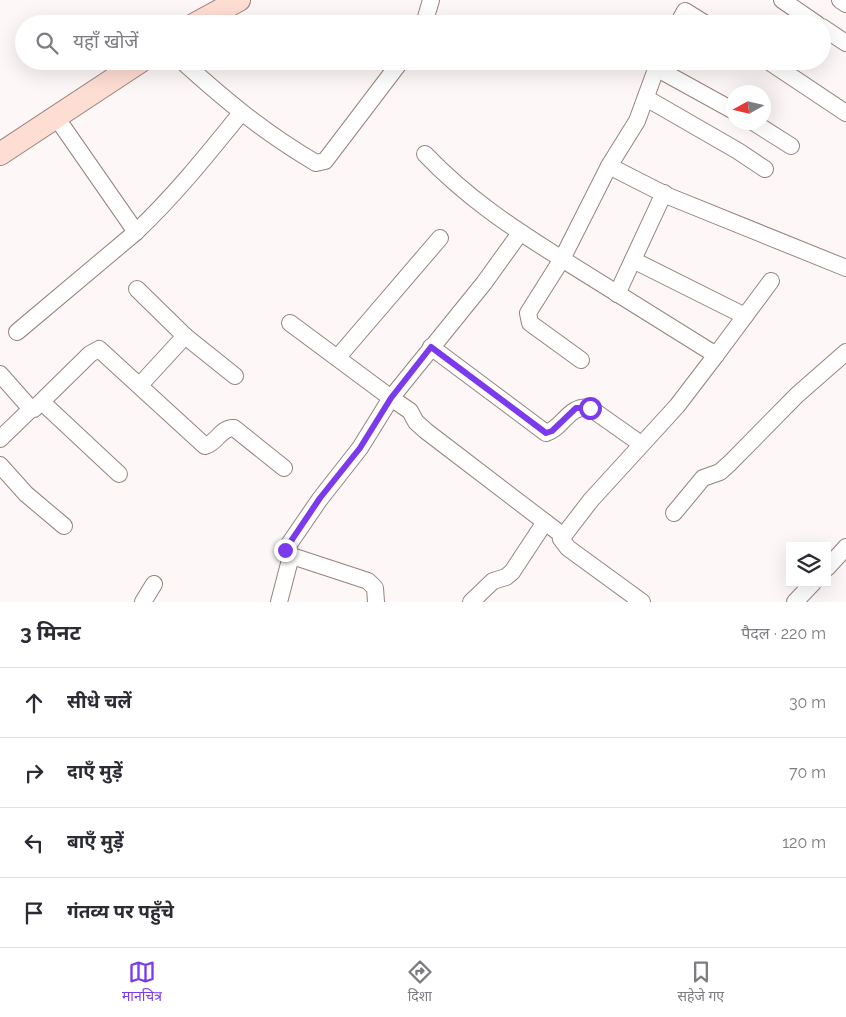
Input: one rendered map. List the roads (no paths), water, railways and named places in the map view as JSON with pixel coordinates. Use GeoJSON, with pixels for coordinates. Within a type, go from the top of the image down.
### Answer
{"type":"FeatureCollection","features":[{"type":"Feature","properties":{"kind":"street"},"geometry":{"type":"LineString","coordinates":[[212,15],[239,0]]}},
{"type":"Feature","properties":{"kind":"street"},"geometry":{"type":"LineString","coordinates":[[427,15],[432,0]]}},
{"type":"Feature","properties":{"kind":"street"},"geometry":{"type":"LineString","coordinates":[[782,0],[804,15]]}},
{"type":"Feature","properties":{"kind":"street"},"geometry":{"type":"LineString","coordinates":[[840,0],[846,4]]}},
{"type":"Feature","properties":{"kind":"street"},"geometry":{"type":"LineString","coordinates":[[831,33],[846,44]]}},
{"type":"Feature","properties":{"kind":"street"},"geometry":{"type":"LineString","coordinates":[[0,154],[127,70]]}},
{"type":"Feature","properties":{"kind":"street"},"geometry":{"type":"LineString","coordinates":[[192,70],[241,113],[316,164],[326,161],[394,70]]}},
{"type":"Feature","properties":{"kind":"street"},"geometry":{"type":"LineString","coordinates":[[582,360],[530,323],[528,313],[562,259],[609,166],[637,121],[656,70]]}},
{"type":"Feature","properties":{"kind":"street"},"geometry":{"type":"LineString","coordinates":[[666,70],[726,106]]}},
{"type":"Feature","properties":{"kind":"street"},"geometry":{"type":"LineString","coordinates":[[782,70],[846,113]]}},
{"type":"Feature","properties":{"kind":"street"},"geometry":{"type":"LineString","coordinates":[[646,98],[765,169]]}},
{"type":"Feature","properties":{"kind":"street"},"geometry":{"type":"LineString","coordinates":[[17,332],[136,232],[165,205],[192,175],[241,113]]}},
{"type":"Feature","properties":{"kind":"street"},"geometry":{"type":"LineString","coordinates":[[56,117],[136,232]]}},
{"type":"Feature","properties":{"kind":"street"},"geometry":{"type":"LineString","coordinates":[[766,130],[791,146]]}},
{"type":"Feature","properties":{"kind":"street"},"geometry":{"type":"LineString","coordinates":[[425,154],[460,189],[520,233],[716,355]]}},
{"type":"Feature","properties":{"kind":"street"},"geometry":{"type":"LineString","coordinates":[[609,166],[664,193],[846,268]]}},
{"type":"Feature","properties":{"kind":"street"},"geometry":{"type":"LineString","coordinates":[[617,294],[664,193]]}},
{"type":"Feature","properties":{"kind":"street"},"geometry":{"type":"LineString","coordinates":[[376,602],[375,588],[368,581],[291,556],[285,550],[360,448],[391,398],[484,283],[520,233]]}},
{"type":"Feature","properties":{"kind":"street"},"geometry":{"type":"LineString","coordinates":[[338,357],[440,238]]}},
{"type":"Feature","properties":{"kind":"street"},"geometry":{"type":"LineString","coordinates":[[633,260],[745,316]]}},
{"type":"Feature","properties":{"kind":"street"},"geometry":{"type":"LineString","coordinates":[[642,602],[568,548],[562,542],[562,535],[676,406],[771,280]]}},
{"type":"Feature","properties":{"kind":"street"},"geometry":{"type":"LineString","coordinates":[[137,289],[185,336],[235,376]]}},
{"type":"Feature","properties":{"kind":"street"},"geometry":{"type":"LineString","coordinates":[[290,323],[410,411],[416,422],[426,431],[562,535]]}},
{"type":"Feature","properties":{"kind":"street"},"geometry":{"type":"LineString","coordinates":[[140,385],[185,336]]}},
{"type":"Feature","properties":{"kind":"street"},"geometry":{"type":"LineString","coordinates":[[431,347],[546,433],[552,431],[576,408],[582,406],[590,408],[641,444]]}},
{"type":"Feature","properties":{"kind":"street"},"geometry":{"type":"LineString","coordinates":[[0,440],[90,354],[100,349],[205,446],[211,444],[227,428],[234,428],[284,468]]}},
{"type":"Feature","properties":{"kind":"street"},"geometry":{"type":"LineString","coordinates":[[674,512],[704,478],[720,472],[797,396],[846,352]]}},
{"type":"Feature","properties":{"kind":"street"},"geometry":{"type":"LineString","coordinates":[[0,374],[119,474]]}},
{"type":"Feature","properties":{"kind":"street"},"geometry":{"type":"LineString","coordinates":[[0,465],[26,494],[64,526]]}},
{"type":"Feature","properties":{"kind":"street"},"geometry":{"type":"LineString","coordinates":[[471,602],[493,581],[506,577],[512,572],[545,522]]}},
{"type":"Feature","properties":{"kind":"street"},"geometry":{"type":"LineString","coordinates":[[831,564],[846,547]]}},
{"type":"Feature","properties":{"kind":"street"},"geometry":{"type":"LineString","coordinates":[[279,602],[291,556]]}},
{"type":"Feature","properties":{"kind":"street"},"geometry":{"type":"LineString","coordinates":[[143,602],[154,584]]}},
{"type":"Feature","properties":{"kind":"street"},"geometry":{"type":"LineString","coordinates":[[799,601],[810,587]]}}]}
